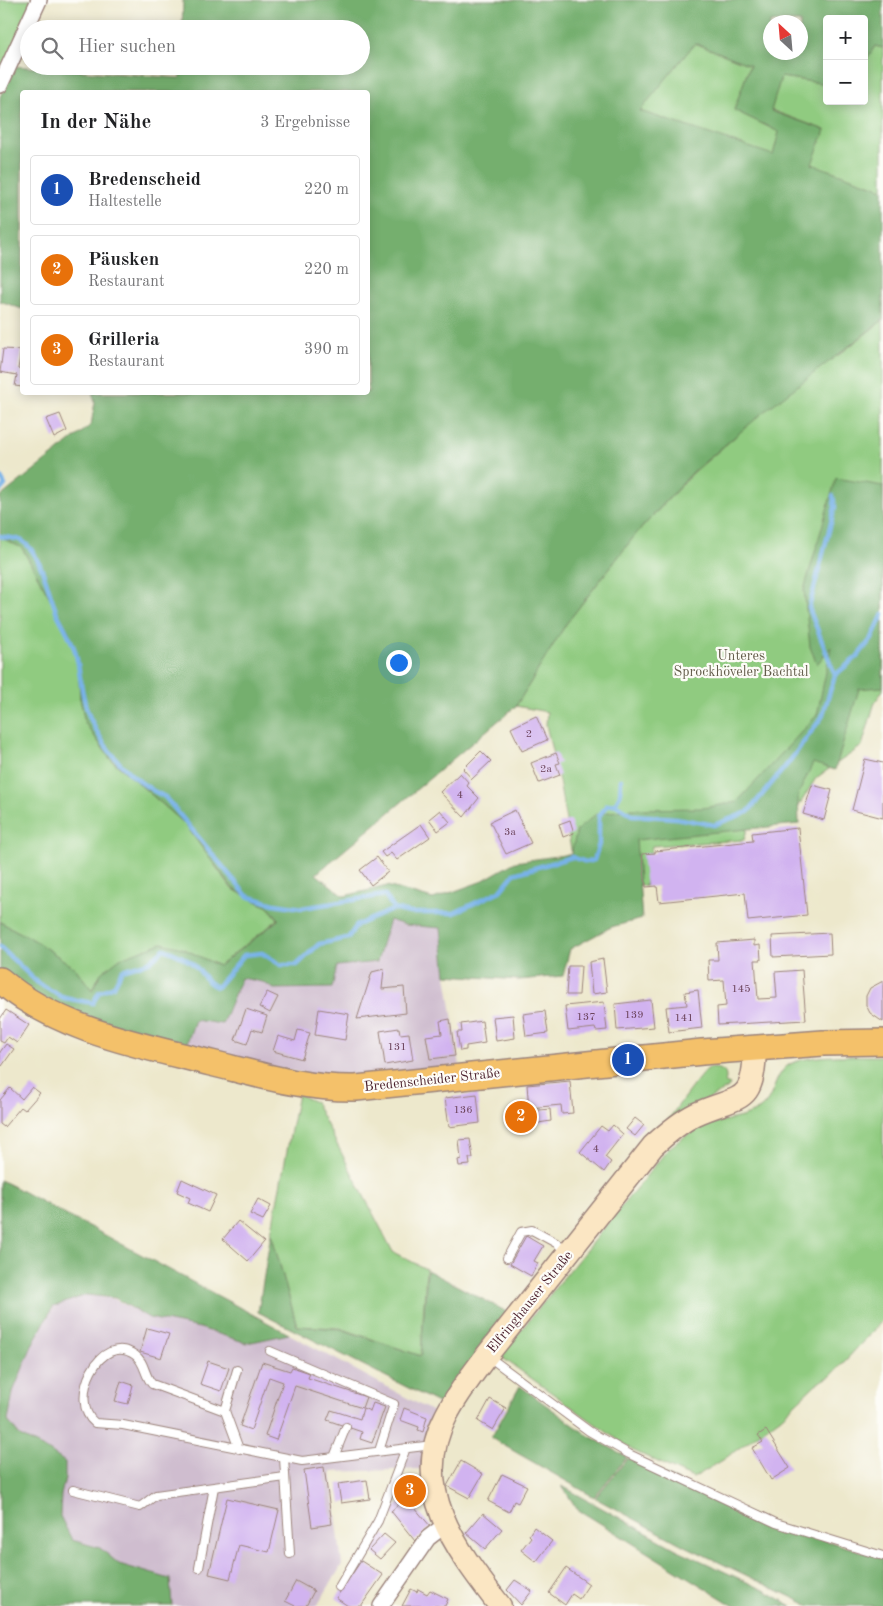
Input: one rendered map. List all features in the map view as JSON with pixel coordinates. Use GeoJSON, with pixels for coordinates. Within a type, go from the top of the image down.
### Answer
{"type":"FeatureCollection","features":[{"type":"Feature","properties":{"kind":"main road","name":"Bredenscheider Straße"},"geometry":{"type":"LineString","coordinates":[[0,980],[49,1013],[129,1042],[316,1088],[356,1088],[823,1043],[883,1042]]}},
{"type":"Feature","properties":{"kind":"main road","name":"Elfringhauser Straße"},"geometry":{"type":"LineString","coordinates":[[500,1606],[471,1568],[445,1525],[435,1491],[435,1445],[446,1416],[464,1386],[487,1355],[666,1134],[696,1114],[739,1097],[749,1087],[754,1075],[755,1049]]}},
{"type":"Feature","properties":{"kind":"street"},"geometry":{"type":"LineString","coordinates":[[30,20],[39,0]]}},
{"type":"Feature","properties":{"kind":"street"},"geometry":{"type":"LineString","coordinates":[[0,85],[20,41]]}},
{"type":"Feature","properties":{"kind":"street"},"geometry":{"type":"LineString","coordinates":[[381,1606],[428,1538],[445,1525]]}},
{"type":"Feature","properties":{"kind":"lane"},"geometry":{"type":"LineString","coordinates":[[507,1258],[521,1232],[532,1230],[556,1243],[568,1253]]}},
{"type":"Feature","properties":{"kind":"lane"},"geometry":{"type":"LineString","coordinates":[[225,1411],[152,1384],[146,1375],[141,1359],[133,1353],[116,1349],[106,1354],[94,1366],[85,1396],[87,1412],[95,1423],[123,1425],[302,1461],[435,1445]]}},
{"type":"Feature","properties":{"kind":"lane"},"geometry":{"type":"LineString","coordinates":[[270,1351],[394,1404],[379,1451]]}},
{"type":"Feature","properties":{"kind":"lane"},"geometry":{"type":"LineString","coordinates":[[487,1355],[589,1431],[629,1454],[776,1523],[883,1556]]}},
{"type":"Feature","properties":{"kind":"lane"},"geometry":{"type":"LineString","coordinates":[[237,1370],[225,1411],[239,1449]]}},
{"type":"Feature","properties":{"kind":"lane"},"geometry":{"type":"LineString","coordinates":[[334,1457],[346,1426]]}},
{"type":"Feature","properties":{"kind":"lane"},"geometry":{"type":"LineString","coordinates":[[338,1587],[378,1521],[406,1448]]}},
{"type":"Feature","properties":{"kind":"lane"},"geometry":{"type":"LineString","coordinates":[[284,1458],[290,1554]]}},
{"type":"Feature","properties":{"kind":"lane"},"geometry":{"type":"LineString","coordinates":[[73,1490],[140,1507],[156,1495],[285,1477]]}},
{"type":"Feature","properties":{"kind":"lane"},"geometry":{"type":"LineString","coordinates":[[199,1568],[214,1487]]}},
{"type":"Feature","properties":{"kind":"shaded area"},"geometry":{"type":"Polygon","coordinates":[[[388,920],[405,925],[441,928],[460,1066],[364,1075],[317,1075],[272,1068],[186,1046],[195,1020],[233,998],[241,978],[263,982],[274,989],[337,966],[377,962],[388,920]]]}},
{"type":"Feature","properties":{"kind":"shaded area"},"geometry":{"type":"Polygon","coordinates":[[[86,1295],[114,1299],[149,1318],[199,1328],[247,1343],[289,1334],[435,1413],[423,1469],[331,1472],[342,1565],[317,1606],[172,1606],[169,1579],[119,1564],[99,1548],[72,1540],[60,1517],[61,1495],[65,1479],[65,1462],[46,1449],[20,1436],[8,1421],[13,1392],[33,1343],[54,1306],[86,1295]]]}},
{"type":"Feature","properties":{"kind":"green space"},"geometry":{"type":"Polygon","coordinates":[[[0,0],[36,0],[26,20],[20,20],[20,33],[0,74],[0,0]]]}},
{"type":"Feature","properties":{"kind":"green space"},"geometry":{"type":"Polygon","coordinates":[[[183,0],[883,0],[883,48],[875,46],[868,57],[868,15],[823,15],[823,83],[781,77],[771,111],[825,130],[812,164],[883,189],[883,320],[770,407],[693,472],[636,534],[566,624],[516,706],[316,874],[344,896],[387,886],[433,899],[480,882],[515,862],[571,854],[577,830],[596,814],[630,809],[703,808],[737,802],[817,715],[831,647],[817,664],[810,647],[804,590],[836,478],[883,486],[883,687],[859,689],[835,770],[813,763],[798,795],[799,824],[636,840],[642,919],[611,927],[570,949],[563,976],[519,980],[446,975],[441,928],[405,925],[389,920],[377,962],[337,966],[332,988],[274,989],[263,982],[241,978],[222,1024],[195,1020],[186,1046],[102,1022],[31,993],[0,969],[0,922],[34,940],[75,968],[92,990],[101,973],[120,958],[162,943],[182,948],[219,966],[279,919],[268,907],[233,889],[184,823],[110,758],[85,723],[80,698],[78,659],[69,632],[22,548],[0,537],[0,497],[91,425],[95,402],[93,395],[370,395],[370,90],[20,90],[20,308],[0,301],[0,97],[13,66],[20,67],[20,75],[138,75],[180,78],[180,75],[370,75],[370,20],[182,20],[183,0]],[[695,43],[640,111],[773,155],[779,132],[734,110],[750,65],[695,43]]]}},
{"type":"Feature","properties":{"kind":"green space"},"geometry":{"type":"Polygon","coordinates":[[[695,43],[750,65],[734,110],[779,132],[773,156],[639,111],[695,43]]]}},
{"type":"Feature","properties":{"kind":"green space"},"geometry":{"type":"Polygon","coordinates":[[[875,46],[883,48],[883,189],[811,164],[825,130],[771,110],[781,77],[823,83],[823,105],[868,105],[868,57],[875,46]]]}},
{"type":"Feature","properties":{"kind":"green space","name":"Unteres Sprockhöveler Bachtal"},"geometry":{"type":"Polygon","coordinates":[[[883,320],[883,690],[875,702],[862,746],[816,778],[790,820],[749,822],[744,840],[652,846],[645,887],[613,871],[572,855],[559,781],[546,725],[547,712],[516,706],[566,624],[636,534],[693,473],[736,436],[736,433],[820,364],[840,354],[883,320]]]}},
{"type":"Feature","properties":{"kind":"green space"},"geometry":{"type":"Polygon","coordinates":[[[0,537],[22,548],[69,632],[78,659],[80,698],[85,722],[110,759],[184,823],[232,889],[268,907],[278,919],[219,966],[182,948],[101,973],[92,990],[75,968],[34,940],[0,922],[0,537]]]}},
{"type":"Feature","properties":{"kind":"green space"},"geometry":{"type":"Polygon","coordinates":[[[883,1056],[883,1320],[831,1376],[816,1384],[781,1417],[723,1460],[693,1478],[632,1450],[500,1356],[669,1148],[700,1128],[747,1115],[760,1109],[768,1101],[783,1070],[790,1064],[815,1057],[883,1056]]]}},
{"type":"Feature","properties":{"kind":"green space"},"geometry":{"type":"Polygon","coordinates":[[[709,1068],[720,1069],[725,1073],[725,1083],[730,1085],[728,1088],[666,1123],[694,1084],[709,1068]]]}},
{"type":"Feature","properties":{"kind":"green space"},"geometry":{"type":"Polygon","coordinates":[[[298,1094],[315,1102],[393,1252],[426,1269],[421,1356],[340,1328],[297,1326],[271,1233],[298,1094]]]}},
{"type":"Feature","properties":{"kind":"green space"},"geometry":{"type":"Polygon","coordinates":[[[0,1180],[289,1334],[247,1343],[200,1328],[149,1318],[115,1298],[86,1295],[53,1307],[33,1343],[13,1392],[8,1421],[20,1436],[46,1449],[65,1462],[60,1516],[72,1540],[100,1548],[119,1564],[170,1579],[172,1606],[0,1606],[0,1180]]]}},
{"type":"Feature","properties":{"kind":"green space"},"geometry":{"type":"Polygon","coordinates":[[[271,1233],[297,1326],[341,1329],[421,1356],[427,1270],[509,1313],[440,1404],[258,1312],[271,1233]]]}},
{"type":"Feature","properties":{"kind":"green space"},"geometry":{"type":"Polygon","coordinates":[[[520,1386],[586,1434],[627,1457],[594,1497],[491,1438],[520,1386]]]}},
{"type":"Feature","properties":{"kind":"green space"},"geometry":{"type":"Polygon","coordinates":[[[628,1458],[766,1522],[883,1558],[883,1606],[810,1606],[679,1543],[595,1498],[628,1458]]]}},
{"type":"Feature","properties":{"kind":"green space"},"geometry":{"type":"Polygon","coordinates":[[[562,1486],[676,1549],[764,1590],[792,1606],[734,1606],[577,1509],[562,1486]]]}},
{"type":"Feature","properties":{"kind":"building"},"geometry":{"type":"Polygon","coordinates":[[[3,349],[20,350],[18,369],[20,370],[20,387],[15,386],[17,375],[0,372],[3,349]]]}},
{"type":"Feature","properties":{"kind":"building"},"geometry":{"type":"Polygon","coordinates":[[[60,414],[67,431],[54,438],[46,419],[60,414]]]}},
{"type":"Feature","properties":{"kind":"building"},"geometry":{"type":"Polygon","coordinates":[[[536,716],[547,740],[522,751],[511,728],[536,716]]]}},
{"type":"Feature","properties":{"kind":"building"},"geometry":{"type":"Polygon","coordinates":[[[481,751],[491,761],[472,779],[463,769],[481,751]]]}},
{"type":"Feature","properties":{"kind":"building"},"geometry":{"type":"Polygon","coordinates":[[[556,753],[560,763],[556,764],[560,775],[539,783],[531,763],[556,753]]]}},
{"type":"Feature","properties":{"kind":"building"},"geometry":{"type":"Polygon","coordinates":[[[865,759],[883,763],[883,818],[852,810],[865,759]]]}},
{"type":"Feature","properties":{"kind":"building"},"geometry":{"type":"Polygon","coordinates":[[[460,773],[469,783],[467,786],[479,798],[464,817],[440,792],[460,773]]]}},
{"type":"Feature","properties":{"kind":"building"},"geometry":{"type":"Polygon","coordinates":[[[812,785],[832,790],[824,820],[803,814],[812,785]]]}},
{"type":"Feature","properties":{"kind":"building"},"geometry":{"type":"Polygon","coordinates":[[[440,810],[450,822],[438,831],[429,819],[440,810]]]}},
{"type":"Feature","properties":{"kind":"building"},"geometry":{"type":"Polygon","coordinates":[[[515,810],[531,843],[506,854],[490,822],[515,810]]]}},
{"type":"Feature","properties":{"kind":"building"},"geometry":{"type":"Polygon","coordinates":[[[570,820],[574,833],[563,837],[559,824],[570,820]]]}},
{"type":"Feature","properties":{"kind":"building"},"geometry":{"type":"Polygon","coordinates":[[[421,824],[430,837],[397,860],[391,853],[385,857],[381,852],[421,824]]]}},
{"type":"Feature","properties":{"kind":"building"},"geometry":{"type":"Polygon","coordinates":[[[798,828],[807,915],[748,921],[745,893],[659,902],[657,886],[646,887],[642,854],[753,841],[752,833],[798,828]]]}},
{"type":"Feature","properties":{"kind":"building"},"geometry":{"type":"Polygon","coordinates":[[[377,857],[388,872],[371,885],[360,870],[377,857]]]}},
{"type":"Feature","properties":{"kind":"building"},"geometry":{"type":"Polygon","coordinates":[[[830,933],[831,954],[773,957],[772,936],[830,933]]]}},
{"type":"Feature","properties":{"kind":"building"},"geometry":{"type":"Polygon","coordinates":[[[754,940],[754,946],[760,945],[761,960],[755,960],[758,999],[777,998],[775,972],[802,970],[806,1020],[718,1025],[717,1007],[726,1006],[724,980],[709,981],[708,960],[718,960],[717,943],[754,940]]]}},
{"type":"Feature","properties":{"kind":"building"},"geometry":{"type":"Polygon","coordinates":[[[603,959],[607,992],[592,994],[589,962],[603,959]]]}},
{"type":"Feature","properties":{"kind":"building"},"geometry":{"type":"Polygon","coordinates":[[[568,966],[581,966],[579,995],[566,995],[568,966]]]}},
{"type":"Feature","properties":{"kind":"building"},"geometry":{"type":"Polygon","coordinates":[[[384,969],[382,989],[404,987],[406,1013],[357,1019],[372,972],[384,969]]]}},
{"type":"Feature","properties":{"kind":"building"},"geometry":{"type":"Polygon","coordinates":[[[883,981],[883,1022],[870,1013],[866,1005],[866,996],[870,988],[883,981]]]}},
{"type":"Feature","properties":{"kind":"building"},"geometry":{"type":"Polygon","coordinates":[[[698,990],[702,1028],[669,1032],[666,1007],[687,1005],[685,992],[698,990]]]}},
{"type":"Feature","properties":{"kind":"building"},"geometry":{"type":"Polygon","coordinates":[[[267,992],[278,997],[270,1013],[259,1007],[267,992]]]}},
{"type":"Feature","properties":{"kind":"building"},"geometry":{"type":"Polygon","coordinates":[[[651,1000],[654,1027],[617,1030],[615,1004],[651,1000]]]}},
{"type":"Feature","properties":{"kind":"building"},"geometry":{"type":"Polygon","coordinates":[[[604,1002],[607,1030],[596,1031],[595,1028],[568,1031],[565,1006],[604,1002]]]}},
{"type":"Feature","properties":{"kind":"building"},"geometry":{"type":"Polygon","coordinates":[[[246,1009],[267,1016],[262,1032],[252,1029],[247,1044],[235,1040],[246,1009]]]}},
{"type":"Feature","properties":{"kind":"building"},"geometry":{"type":"Polygon","coordinates":[[[319,1009],[349,1014],[345,1040],[315,1035],[319,1009]]]}},
{"type":"Feature","properties":{"kind":"building"},"geometry":{"type":"Polygon","coordinates":[[[6,1010],[29,1025],[17,1043],[8,1037],[4,1043],[0,1041],[0,1019],[6,1010]]]}},
{"type":"Feature","properties":{"kind":"building"},"geometry":{"type":"Polygon","coordinates":[[[545,1011],[548,1033],[526,1036],[523,1014],[545,1011]]]}},
{"type":"Feature","properties":{"kind":"building"},"geometry":{"type":"Polygon","coordinates":[[[513,1015],[515,1038],[496,1041],[493,1017],[513,1015]]]}},
{"type":"Feature","properties":{"kind":"building"},"geometry":{"type":"Polygon","coordinates":[[[450,1019],[455,1056],[430,1059],[426,1036],[442,1034],[440,1021],[450,1019]]]}},
{"type":"Feature","properties":{"kind":"building"},"geometry":{"type":"Polygon","coordinates":[[[482,1021],[485,1043],[466,1046],[466,1050],[460,1051],[457,1032],[462,1032],[461,1024],[482,1021]]]}},
{"type":"Feature","properties":{"kind":"building"},"geometry":{"type":"Polygon","coordinates":[[[399,1028],[400,1034],[409,1033],[413,1060],[385,1065],[380,1031],[399,1028]]]}},
{"type":"Feature","properties":{"kind":"building"},"geometry":{"type":"Polygon","coordinates":[[[298,1030],[310,1033],[302,1059],[273,1051],[278,1036],[295,1041],[298,1030]]]}},
{"type":"Feature","properties":{"kind":"building"},"geometry":{"type":"Polygon","coordinates":[[[6,1044],[14,1049],[2,1066],[0,1064],[0,1052],[6,1044]]]}},
{"type":"Feature","properties":{"kind":"building"},"geometry":{"type":"Polygon","coordinates":[[[570,1081],[573,1113],[562,1114],[561,1105],[529,1108],[527,1085],[570,1081]]]}},
{"type":"Feature","properties":{"kind":"building"},"geometry":{"type":"Polygon","coordinates":[[[32,1087],[40,1093],[25,1110],[21,1107],[4,1127],[0,1124],[0,1100],[10,1088],[22,1099],[32,1087]]]}},
{"type":"Feature","properties":{"kind":"building"},"geometry":{"type":"Polygon","coordinates":[[[477,1094],[480,1123],[449,1127],[445,1098],[477,1094]]]}},
{"type":"Feature","properties":{"kind":"building"},"geometry":{"type":"Polygon","coordinates":[[[529,1108],[529,1111],[550,1109],[551,1121],[519,1126],[519,1123],[513,1124],[512,1112],[529,1108]]]}},
{"type":"Feature","properties":{"kind":"building"},"geometry":{"type":"Polygon","coordinates":[[[635,1118],[644,1125],[635,1136],[626,1129],[635,1118]]]}},
{"type":"Feature","properties":{"kind":"building"},"geometry":{"type":"Polygon","coordinates":[[[613,1125],[623,1134],[605,1157],[611,1162],[604,1172],[580,1152],[601,1126],[608,1131],[613,1125]]]}},
{"type":"Feature","properties":{"kind":"building"},"geometry":{"type":"Polygon","coordinates":[[[470,1139],[473,1158],[469,1158],[470,1165],[459,1166],[458,1160],[461,1159],[459,1140],[470,1139]]]}},
{"type":"Feature","properties":{"kind":"building"},"geometry":{"type":"Polygon","coordinates":[[[182,1179],[216,1195],[208,1212],[188,1203],[190,1198],[177,1192],[182,1179]]]}},
{"type":"Feature","properties":{"kind":"building"},"geometry":{"type":"Polygon","coordinates":[[[258,1199],[271,1206],[263,1220],[250,1214],[258,1199]]]}},
{"type":"Feature","properties":{"kind":"building"},"geometry":{"type":"Polygon","coordinates":[[[238,1221],[264,1242],[248,1261],[223,1239],[238,1221]]]}},
{"type":"Feature","properties":{"kind":"building"},"geometry":{"type":"Polygon","coordinates":[[[526,1236],[543,1246],[534,1261],[538,1263],[531,1276],[510,1264],[526,1236]]]}},
{"type":"Feature","properties":{"kind":"building"},"geometry":{"type":"Polygon","coordinates":[[[147,1328],[169,1334],[161,1358],[140,1352],[147,1328]]]}},
{"type":"Feature","properties":{"kind":"building"},"geometry":{"type":"Polygon","coordinates":[[[208,1361],[229,1368],[221,1391],[200,1384],[208,1361]]]}},
{"type":"Feature","properties":{"kind":"building"},"geometry":{"type":"Polygon","coordinates":[[[262,1362],[290,1371],[292,1367],[310,1373],[308,1378],[366,1397],[362,1408],[295,1386],[276,1440],[265,1436],[283,1382],[269,1377],[251,1430],[240,1426],[262,1362]]]}},
{"type":"Feature","properties":{"kind":"building"},"geometry":{"type":"Polygon","coordinates":[[[121,1381],[133,1385],[128,1404],[115,1401],[121,1381]]]}},
{"type":"Feature","properties":{"kind":"building"},"geometry":{"type":"Polygon","coordinates":[[[490,1399],[506,1408],[493,1430],[478,1421],[490,1399]]]}},
{"type":"Feature","properties":{"kind":"building"},"geometry":{"type":"Polygon","coordinates":[[[373,1403],[385,1407],[372,1443],[360,1439],[362,1432],[327,1420],[331,1410],[360,1419],[363,1408],[370,1411],[373,1403]]]}},
{"type":"Feature","properties":{"kind":"building"},"geometry":{"type":"Polygon","coordinates":[[[404,1408],[427,1417],[423,1432],[418,1430],[419,1427],[400,1420],[404,1408]]]}},
{"type":"Feature","properties":{"kind":"building"},"geometry":{"type":"Polygon","coordinates":[[[766,1430],[790,1468],[771,1480],[752,1448],[763,1442],[758,1435],[766,1430]]]}},
{"type":"Feature","properties":{"kind":"building"},"geometry":{"type":"Polygon","coordinates":[[[461,1461],[483,1474],[469,1498],[447,1486],[461,1461]]]}},
{"type":"Feature","properties":{"kind":"building"},"geometry":{"type":"Polygon","coordinates":[[[324,1467],[332,1524],[312,1527],[304,1470],[324,1467]]]}},
{"type":"Feature","properties":{"kind":"building"},"geometry":{"type":"Polygon","coordinates":[[[502,1474],[527,1486],[518,1503],[514,1501],[509,1512],[488,1501],[502,1474]]]}},
{"type":"Feature","properties":{"kind":"building"},"geometry":{"type":"Polygon","coordinates":[[[367,1480],[370,1499],[341,1503],[338,1484],[367,1480]]]}},
{"type":"Feature","properties":{"kind":"building"},"geometry":{"type":"Polygon","coordinates":[[[406,1481],[420,1498],[420,1502],[414,1507],[431,1527],[415,1541],[391,1511],[405,1499],[397,1489],[406,1481]]]}},
{"type":"Feature","properties":{"kind":"building"},"geometry":{"type":"Polygon","coordinates":[[[227,1498],[279,1510],[269,1552],[239,1545],[230,1579],[209,1574],[227,1498]]]}},
{"type":"Feature","properties":{"kind":"building"},"geometry":{"type":"Polygon","coordinates":[[[483,1513],[502,1529],[485,1549],[466,1533],[483,1513]]]}},
{"type":"Feature","properties":{"kind":"building"},"geometry":{"type":"Polygon","coordinates":[[[534,1527],[552,1541],[536,1562],[521,1550],[531,1537],[529,1535],[534,1527]]]}},
{"type":"Feature","properties":{"kind":"building"},"geometry":{"type":"Polygon","coordinates":[[[384,1534],[395,1543],[380,1559],[369,1550],[384,1534]]]}},
{"type":"Feature","properties":{"kind":"building"},"geometry":{"type":"Polygon","coordinates":[[[361,1561],[383,1575],[361,1606],[348,1606],[336,1598],[361,1561]]]}},
{"type":"Feature","properties":{"kind":"building"},"geometry":{"type":"Polygon","coordinates":[[[566,1568],[589,1584],[579,1599],[572,1594],[565,1605],[549,1593],[566,1568]]]}},
{"type":"Feature","properties":{"kind":"building"},"geometry":{"type":"Polygon","coordinates":[[[515,1580],[532,1591],[521,1605],[507,1590],[515,1580]]]}},
{"type":"Feature","properties":{"kind":"building"},"geometry":{"type":"Polygon","coordinates":[[[296,1581],[314,1591],[306,1606],[295,1606],[285,1601],[296,1581]]]}},
{"type":"Feature","properties":{"kind":"building"},"geometry":{"type":"Polygon","coordinates":[[[411,1589],[417,1592],[418,1589],[427,1594],[430,1590],[448,1599],[445,1606],[402,1606],[411,1589]]]}},
{"type":"Feature","properties":{"kind":"waterway"},"geometry":{"type":"LineString","coordinates":[[0,476],[5,485],[0,491]]}},
{"type":"Feature","properties":{"kind":"waterway"},"geometry":{"type":"LineString","coordinates":[[833,496],[835,507],[809,608],[835,675]]}},
{"type":"Feature","properties":{"kind":"waterway"},"geometry":{"type":"LineString","coordinates":[[0,536],[22,541],[29,546],[34,554],[44,574],[57,613],[75,649],[87,711],[111,754],[142,783],[165,797],[247,896],[274,904],[302,908],[385,895],[394,909]]}},
{"type":"Feature","properties":{"kind":"waterway"},"geometry":{"type":"LineString","coordinates":[[0,947],[39,984],[64,998],[93,1003],[99,992],[114,986],[122,970],[149,962],[164,949],[189,961],[208,981],[217,987],[244,955],[262,953],[281,965],[297,965],[319,944],[348,938],[357,925],[394,909],[410,913],[454,913],[500,891],[514,874],[572,857],[586,862],[594,860],[599,844],[599,816],[607,805],[615,804],[632,815],[676,818],[714,825],[748,812],[789,762],[822,717],[835,675],[857,657],[872,638],[883,614]]}},
{"type":"Feature","properties":{"kind":"waterway"},"geometry":{"type":"LineString","coordinates":[[615,804],[620,795],[621,780]]}},
{"type":"Feature","properties":{"kind":"place","name":"Bredenscheid"},"geometry":{"type":"Point","coordinates":[628,1060]}},
{"type":"Feature","properties":{"kind":"place","name":"Päusken"},"geometry":{"type":"Point","coordinates":[521,1117]}},
{"type":"Feature","properties":{"kind":"place","name":"Grilleria"},"geometry":{"type":"Point","coordinates":[410,1491]}}]}
